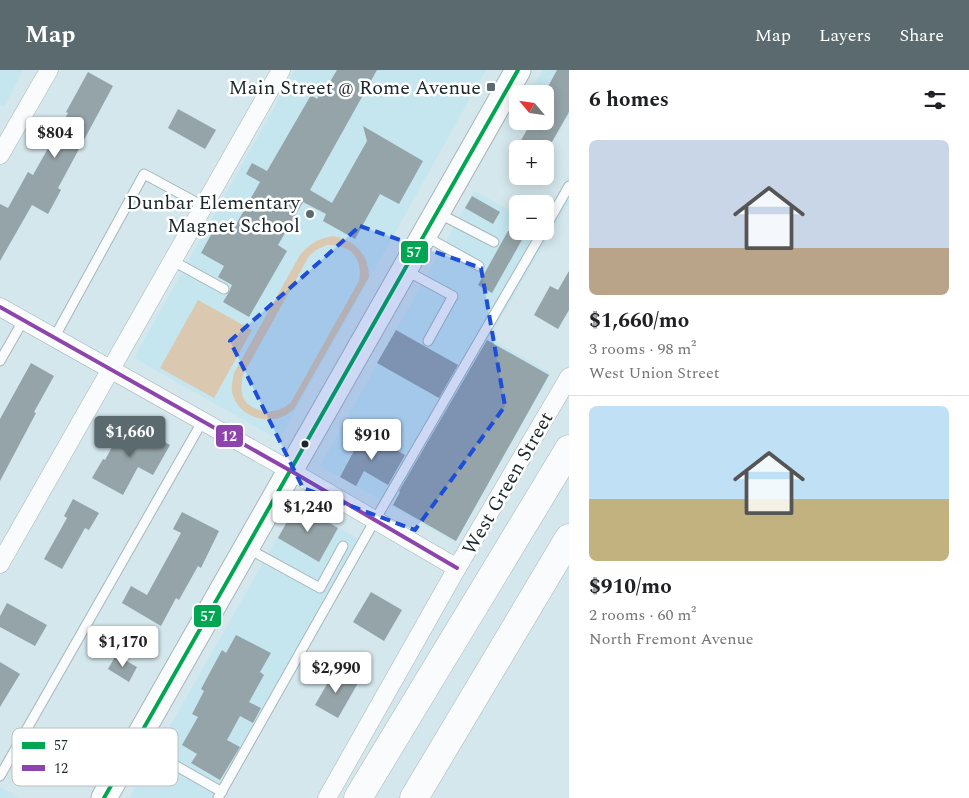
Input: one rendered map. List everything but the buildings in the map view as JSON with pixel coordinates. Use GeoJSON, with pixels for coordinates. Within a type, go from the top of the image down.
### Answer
{"type":"FeatureCollection","features":[{"type":"Feature","properties":{"kind":"highway"},"geometry":{"type":"LineString","coordinates":[[358,798],[569,449]]}},
{"type":"Feature","properties":{"kind":"highway"},"geometry":{"type":"LineString","coordinates":[[414,798],[569,538]]}},
{"type":"Feature","properties":{"kind":"street"},"geometry":{"type":"LineString","coordinates":[[0,155],[48,70]]}},
{"type":"Feature","properties":{"kind":"street"},"geometry":{"type":"LineString","coordinates":[[0,564],[281,70]]}},
{"type":"Feature","properties":{"kind":"street"},"geometry":{"type":"LineString","coordinates":[[145,728],[518,70]]}},
{"type":"Feature","properties":{"kind":"street"},"geometry":{"type":"LineString","coordinates":[[0,307],[291,471],[457,568]]}},
{"type":"Feature","properties":{"kind":"street","name":"West Green Street"},"geometry":{"type":"LineString","coordinates":[[327,798],[457,568],[569,377]]}},
{"type":"Feature","properties":{"kind":"street"},"geometry":{"type":"LineString","coordinates":[[104,798],[111,786]]}},
{"type":"Feature","properties":{"kind":"lane"},"geometry":{"type":"LineString","coordinates":[[54,338],[144,174],[203,206]]}},
{"type":"Feature","properties":{"kind":"lane"},"geometry":{"type":"LineString","coordinates":[[554,212],[569,186]]}},
{"type":"Feature","properties":{"kind":"lane"},"geometry":{"type":"LineString","coordinates":[[438,212],[494,242]]}},
{"type":"Feature","properties":{"kind":"lane"},"geometry":{"type":"LineString","coordinates":[[424,236],[479,266]]}},
{"type":"Feature","properties":{"kind":"lane"},"geometry":{"type":"LineString","coordinates":[[178,769],[220,795],[375,520],[538,240]]}},
{"type":"Feature","properties":{"kind":"lane"},"geometry":{"type":"LineString","coordinates":[[172,260],[224,289]]}},
{"type":"Feature","properties":{"kind":"lane"},"geometry":{"type":"LineString","coordinates":[[405,270],[453,296],[428,341]]}},
{"type":"Feature","properties":{"kind":"lane"},"geometry":{"type":"LineString","coordinates":[[0,361],[23,321]]}},
{"type":"Feature","properties":{"kind":"lane"},"geometry":{"type":"LineString","coordinates":[[27,728],[202,422]]}},
{"type":"Feature","properties":{"kind":"lane"},"geometry":{"type":"LineString","coordinates":[[247,548],[320,588],[343,546]]}},
{"type":"Feature","properties":{"kind":"lane"},"geometry":{"type":"LineString","coordinates":[[0,776],[12,755]]}},
{"type":"Feature","properties":{"kind":"highlighted area"},"geometry":{"type":"Polygon","coordinates":[[[360,226],[481,268],[505,406],[415,530],[303,488],[230,341],[360,226]]]}},
{"type":"Feature","properties":{"kind":"shaded area"},"geometry":{"type":"Polygon","coordinates":[[[0,70],[23,70],[4,107],[0,105],[0,70]]]}},
{"type":"Feature","properties":{"kind":"shaded area","name":"Dunbar Elementary Magnet School"},"geometry":{"type":"Polygon","coordinates":[[[295,70],[486,70],[279,440],[134,358],[295,70]]]}},
{"type":"Feature","properties":{"kind":"shaded area"},"geometry":{"type":"Polygon","coordinates":[[[543,70],[569,70],[569,119],[554,110],[554,85],[534,85],[543,70]]]}},
{"type":"Feature","properties":{"kind":"shaded area"},"geometry":{"type":"Polygon","coordinates":[[[569,175],[569,205],[567,205],[554,227],[554,201],[569,175]]]}},
{"type":"Feature","properties":{"kind":"shaded area"},"geometry":{"type":"Polygon","coordinates":[[[474,191],[509,210],[509,240],[546,240],[489,338],[551,373],[455,542],[320,466],[474,191]]]}},
{"type":"Feature","properties":{"kind":"shaded area"},"geometry":{"type":"Polygon","coordinates":[[[333,236],[354,244],[359,249],[366,262],[369,277],[294,409],[278,418],[258,418],[250,415],[236,402],[232,392],[234,373],[300,255],[315,242],[333,236]],[[327,245],[309,256],[243,375],[241,385],[243,396],[246,402],[256,409],[275,411],[291,402],[359,281],[360,273],[357,259],[349,250],[335,245],[327,245]]]}},
{"type":"Feature","properties":{"kind":"shaded area"},"geometry":{"type":"Polygon","coordinates":[[[198,300],[252,330],[214,398],[160,368],[198,300]]]}},
{"type":"Feature","properties":{"kind":"shaded area"},"geometry":{"type":"Polygon","coordinates":[[[297,503],[359,539],[215,798],[129,798],[136,786],[178,786],[178,728],[169,728],[297,503]]]}},
{"type":"Feature","properties":{"kind":"shaded area"},"geometry":{"type":"Polygon","coordinates":[[[0,787],[20,798],[0,798],[0,787]]]}},
{"type":"Feature","properties":{"kind":"transit line","name":"57"},"geometry":{"type":"LineString","coordinates":[[144,728],[518,70]]}},
{"type":"Feature","properties":{"kind":"transit line","name":"12"},"geometry":{"type":"LineString","coordinates":[[0,307],[291,471],[457,568]]}},
{"type":"Feature","properties":{"kind":"transit line","name":"57"},"geometry":{"type":"LineString","coordinates":[[104,798],[111,786]]}},
{"type":"Feature","properties":{"kind":"place","name":"Main Street @ Rome Avenue"},"geometry":{"type":"Point","coordinates":[491,87]}},
{"type":"Feature","properties":{"kind":"place","name":"Dunbar Elementary Magnet School"},"geometry":{"type":"Point","coordinates":[310,214]}}]}
